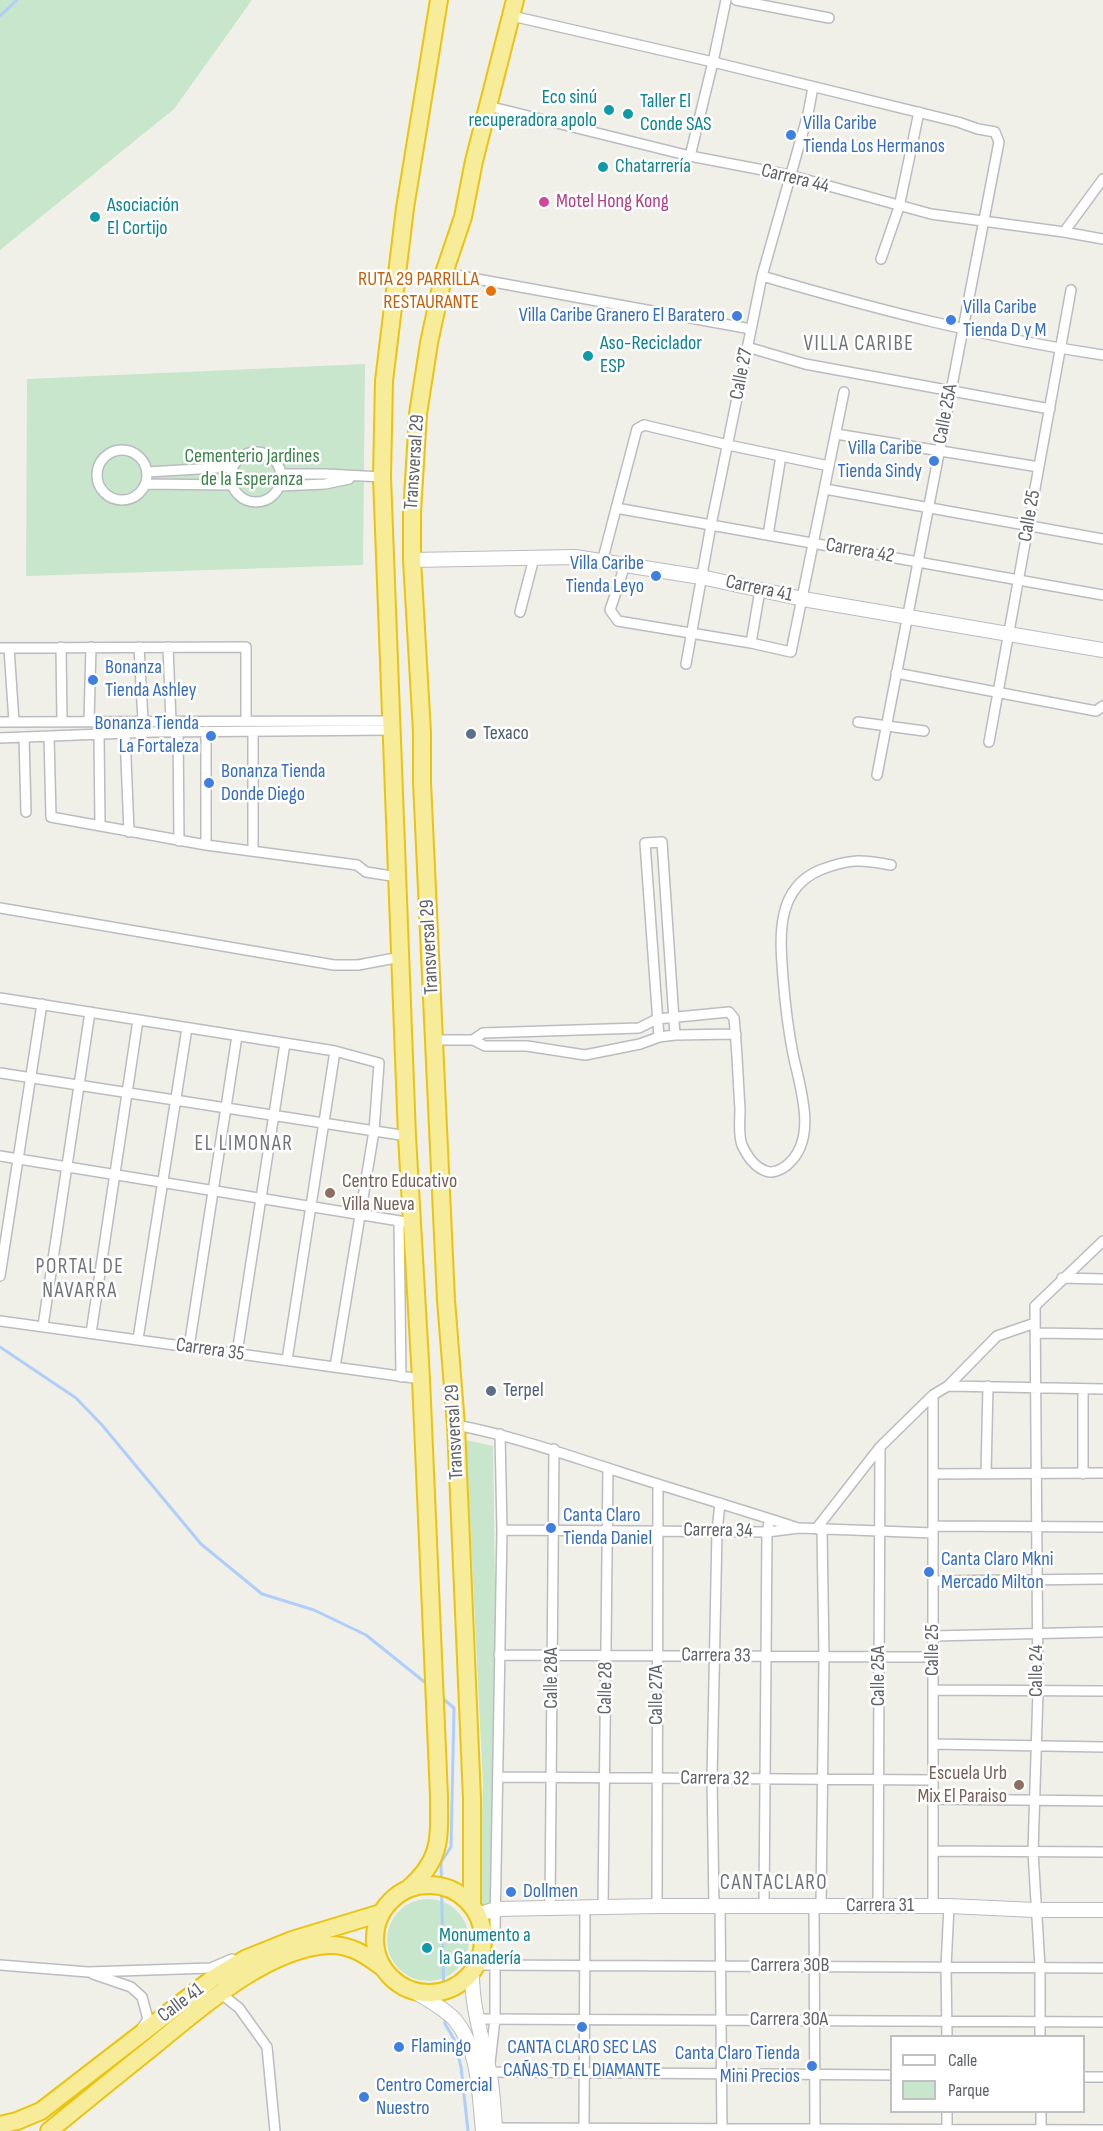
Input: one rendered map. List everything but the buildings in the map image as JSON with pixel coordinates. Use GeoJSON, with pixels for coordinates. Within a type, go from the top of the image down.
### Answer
{"type":"FeatureCollection","features":[{"type":"Feature","properties":{"kind":"highway","name":"Transversal 29"},"geometry":{"type":"LineString","coordinates":[[408,1889],[429,1867],[436,1852],[439,1833],[421,1379],[406,1222],[407,1136],[382,477],[386,358],[405,208],[439,0]]}},
{"type":"Feature","properties":{"kind":"highway","name":"Transversal 29"},"geometry":{"type":"LineString","coordinates":[[475,1910],[456,1425],[446,1300],[422,782],[422,732],[412,560],[412,513],[418,414],[429,343],[444,273],[463,217],[474,161],[513,8]]}},
{"type":"Feature","properties":{"kind":"highway"},"geometry":{"type":"LineString","coordinates":[[426,1885],[439,1886],[457,1893],[475,1910],[483,1936],[482,1951],[475,1969],[461,1984],[447,1991],[432,1994],[417,1993],[397,1984],[382,1967],[374,1941],[381,1913],[392,1899],[408,1889],[426,1885]]}},
{"type":"Feature","properties":{"kind":"highway","name":"Calle 41"},"geometry":{"type":"LineString","coordinates":[[0,2125],[41,2111],[212,1979],[245,1959],[292,1940],[381,1913]]}},
{"type":"Feature","properties":{"kind":"highway","name":"Calle 41"},"geometry":{"type":"LineString","coordinates":[[49,2131],[220,1993],[268,1964],[315,1947],[329,1945],[343,1946],[366,1956],[382,1967]]}},
{"type":"Feature","properties":{"kind":"street"},"geometry":{"type":"LineString","coordinates":[[690,156],[714,62],[726,0]]}},
{"type":"Feature","properties":{"kind":"street"},"geometry":{"type":"LineString","coordinates":[[736,0],[829,18]]}},
{"type":"Feature","properties":{"kind":"street"},"geometry":{"type":"LineString","coordinates":[[513,8],[714,62],[919,112],[899,207],[881,259]]}},
{"type":"Feature","properties":{"kind":"street","name":"Calle 27"},"geometry":{"type":"LineString","coordinates":[[686,664],[711,525],[762,276],[808,114],[813,87]]}},
{"type":"Feature","properties":{"kind":"street","name":"Carrera 44"},"geometry":{"type":"LineString","coordinates":[[488,106],[690,156],[789,175],[931,214],[1103,239]]}},
{"type":"Feature","properties":{"kind":"street","name":"Calle 25A"},"geometry":{"type":"LineString","coordinates":[[877,775],[999,142],[995,132],[919,112]]}},
{"type":"Feature","properties":{"kind":"street"},"geometry":{"type":"LineString","coordinates":[[1064,232],[1103,179]]}},
{"type":"Feature","properties":{"kind":"street"},"geometry":{"type":"LineString","coordinates":[[444,273],[751,329]]}},
{"type":"Feature","properties":{"kind":"street"},"geometry":{"type":"LineString","coordinates":[[762,276],[866,306],[962,330],[1103,355]]}},
{"type":"Feature","properties":{"kind":"street","name":"Calle 25"},"geometry":{"type":"LineString","coordinates":[[989,742],[1071,290]]}},
{"type":"Feature","properties":{"kind":"street"},"geometry":{"type":"LineString","coordinates":[[747,347],[805,364],[1050,409]]}},
{"type":"Feature","properties":{"kind":"street"},"geometry":{"type":"LineString","coordinates":[[625,565],[610,610],[618,621],[751,643],[791,652],[844,392]]}},
{"type":"Feature","properties":{"kind":"street"},"geometry":{"type":"LineString","coordinates":[[602,562],[637,429],[644,425],[829,466]]}},
{"type":"Feature","properties":{"kind":"street"},"geometry":{"type":"LineString","coordinates":[[836,434],[1039,467]]}},
{"type":"Feature","properties":{"kind":"street"},"geometry":{"type":"LineString","coordinates":[[122,450],[139,456],[147,472],[146,484],[134,497],[117,500],[102,489],[97,472],[105,456],[122,450]]}},
{"type":"Feature","properties":{"kind":"street"},"geometry":{"type":"LineString","coordinates":[[146,484],[232,485],[244,498],[255,502],[272,496],[279,486],[281,474],[273,458],[256,451],[240,457],[233,467],[232,485]]}},
{"type":"Feature","properties":{"kind":"street"},"geometry":{"type":"LineString","coordinates":[[768,535],[781,456]]}},
{"type":"Feature","properties":{"kind":"street"},"geometry":{"type":"LineString","coordinates":[[147,472],[233,467]]}},
{"type":"Feature","properties":{"kind":"street"},"geometry":{"type":"LineString","coordinates":[[207,468],[207,484]]}},
{"type":"Feature","properties":{"kind":"street"},"geometry":{"type":"LineString","coordinates":[[281,474],[382,477]]}},
{"type":"Feature","properties":{"kind":"street"},"geometry":{"type":"LineString","coordinates":[[325,474],[325,484]]}},
{"type":"Feature","properties":{"kind":"street"},"geometry":{"type":"LineString","coordinates":[[279,486],[325,484],[364,477]]}},
{"type":"Feature","properties":{"kind":"street"},"geometry":{"type":"LineString","coordinates":[[825,489],[1103,539]]}},
{"type":"Feature","properties":{"kind":"street","name":"Carrera 42"},"geometry":{"type":"LineString","coordinates":[[616,508],[1103,595]]}},
{"type":"Feature","properties":{"kind":"street","name":"Carrera 41"},"geometry":{"type":"LineString","coordinates":[[412,560],[575,557],[701,577],[803,599],[1103,650]]}},
{"type":"Feature","properties":{"kind":"street"},"geometry":{"type":"LineString","coordinates":[[520,612],[534,558]]}},
{"type":"Feature","properties":{"kind":"street"},"geometry":{"type":"LineString","coordinates":[[751,643],[760,590]]}},
{"type":"Feature","properties":{"kind":"street"},"geometry":{"type":"LineString","coordinates":[[14,722],[5,648],[139,646],[246,647],[246,721]]}},
{"type":"Feature","properties":{"kind":"street"},"geometry":{"type":"LineString","coordinates":[[139,646],[143,721]]}},
{"type":"Feature","properties":{"kind":"street"},"geometry":{"type":"LineString","coordinates":[[61,647],[62,721]]}},
{"type":"Feature","properties":{"kind":"street"},"geometry":{"type":"LineString","coordinates":[[90,721],[91,647]]}},
{"type":"Feature","properties":{"kind":"street"},"geometry":{"type":"LineString","coordinates":[[168,647],[176,725],[179,841]]}},
{"type":"Feature","properties":{"kind":"street"},"geometry":{"type":"LineString","coordinates":[[896,673],[1099,709]]}},
{"type":"Feature","properties":{"kind":"street"},"geometry":{"type":"LineString","coordinates":[[0,722],[143,721],[206,731],[253,733],[392,725]]}},
{"type":"Feature","properties":{"kind":"street"},"geometry":{"type":"LineString","coordinates":[[0,738],[125,734],[176,725],[246,721],[392,725]]}},
{"type":"Feature","properties":{"kind":"street"},"geometry":{"type":"LineString","coordinates":[[858,722],[924,731]]}},
{"type":"Feature","properties":{"kind":"street"},"geometry":{"type":"LineString","coordinates":[[206,731],[206,845]]}},
{"type":"Feature","properties":{"kind":"street"},"geometry":{"type":"LineString","coordinates":[[253,733],[253,850]]}},
{"type":"Feature","properties":{"kind":"street"},"geometry":{"type":"LineString","coordinates":[[125,734],[129,832]]}},
{"type":"Feature","properties":{"kind":"street"},"geometry":{"type":"LineString","coordinates":[[99,735],[100,826]]}},
{"type":"Feature","properties":{"kind":"street"},"geometry":{"type":"LineString","coordinates":[[49,736],[51,817],[179,841],[357,865],[366,872],[398,877]]}},
{"type":"Feature","properties":{"kind":"street"},"geometry":{"type":"LineString","coordinates":[[24,737],[26,812]]}},
{"type":"Feature","properties":{"kind":"street"},"geometry":{"type":"LineString","coordinates":[[658,1037],[645,843],[662,842],[675,1035]]}},
{"type":"Feature","properties":{"kind":"street"},"geometry":{"type":"LineString","coordinates":[[473,1040],[483,1033],[639,1028],[657,1019],[729,1012],[733,1014],[736,1034],[741,1143],[754,1165],[768,1172],[780,1171],[796,1158],[802,1146],[805,1126],[802,1091],[793,1054],[786,1008],[780,931],[787,903],[808,875],[828,867],[848,860],[891,865]]}},
{"type":"Feature","properties":{"kind":"street"},"geometry":{"type":"LineString","coordinates":[[0,908],[334,965],[358,965],[401,957]]}},
{"type":"Feature","properties":{"kind":"street"},"geometry":{"type":"LineString","coordinates":[[651,934],[668,931]]}},
{"type":"Feature","properties":{"kind":"street"},"geometry":{"type":"LineString","coordinates":[[0,998],[335,1051],[379,1064],[374,1131],[335,1367]]}},
{"type":"Feature","properties":{"kind":"street"},"geometry":{"type":"LineString","coordinates":[[0,1276],[42,1004]]}},
{"type":"Feature","properties":{"kind":"street"},"geometry":{"type":"LineString","coordinates":[[43,1326],[90,1012]]}},
{"type":"Feature","properties":{"kind":"street"},"geometry":{"type":"LineString","coordinates":[[92,1333],[138,1020]]}},
{"type":"Feature","properties":{"kind":"street"},"geometry":{"type":"LineString","coordinates":[[138,1339],[187,1028]]}},
{"type":"Feature","properties":{"kind":"street"},"geometry":{"type":"LineString","coordinates":[[434,1040],[473,1040],[485,1046],[527,1046],[585,1055],[640,1044],[658,1037],[736,1034]]}},
{"type":"Feature","properties":{"kind":"street"},"geometry":{"type":"LineString","coordinates":[[189,1347],[237,1036]]}},
{"type":"Feature","properties":{"kind":"street"},"geometry":{"type":"LineString","coordinates":[[237,1353],[285,1043]]}},
{"type":"Feature","properties":{"kind":"street"},"geometry":{"type":"LineString","coordinates":[[287,1360],[335,1051]]}},
{"type":"Feature","properties":{"kind":"street"},"geometry":{"type":"LineString","coordinates":[[0,1073],[407,1136]]}},
{"type":"Feature","properties":{"kind":"street"},"geometry":{"type":"LineString","coordinates":[[0,1156],[406,1222],[401,1377]]}},
{"type":"Feature","properties":{"kind":"street"},"geometry":{"type":"LineString","coordinates":[[1062,1278],[1103,1241]]}},
{"type":"Feature","properties":{"kind":"street"},"geometry":{"type":"LineString","coordinates":[[1062,1278],[1103,1279]]}},
{"type":"Feature","properties":{"kind":"street","name":"Calle 24"},"geometry":{"type":"LineString","coordinates":[[1040,2035],[1040,1967],[1033,1852],[1038,1690],[1035,1306],[1062,1278]]}},
{"type":"Feature","properties":{"kind":"street","name":"Carrera 35"},"geometry":{"type":"LineString","coordinates":[[0,1321],[421,1379]]}},
{"type":"Feature","properties":{"kind":"street"},"geometry":{"type":"LineString","coordinates":[[815,2130],[814,1966],[818,1906],[824,1657],[819,1529],[879,1447],[933,1395],[948,1386],[997,1336],[1035,1328],[1103,1334]]}},
{"type":"Feature","properties":{"kind":"street"},"geometry":{"type":"LineString","coordinates":[[948,1386],[1103,1389]]}},
{"type":"Feature","properties":{"kind":"street"},"geometry":{"type":"LineString","coordinates":[[986,1474],[988,1386]]}},
{"type":"Feature","properties":{"kind":"street"},"geometry":{"type":"LineString","coordinates":[[1083,1389],[1083,1474]]}},
{"type":"Feature","properties":{"kind":"street","name":"Calle 25"},"geometry":{"type":"LineString","coordinates":[[933,1395],[933,1906]]}},
{"type":"Feature","properties":{"kind":"street"},"geometry":{"type":"LineString","coordinates":[[456,1425],[554,1449],[800,1528]]}},
{"type":"Feature","properties":{"kind":"street"},"geometry":{"type":"LineString","coordinates":[[495,1928],[502,1530],[500,1434]]}},
{"type":"Feature","properties":{"kind":"street","name":"Calle 25A"},"geometry":{"type":"LineString","coordinates":[[878,1906],[879,1447]]}},
{"type":"Feature","properties":{"kind":"street","name":"Calle 28A"},"geometry":{"type":"LineString","coordinates":[[550,1907],[554,1449]]}},
{"type":"Feature","properties":{"kind":"street","name":"Calle 28"},"geometry":{"type":"LineString","coordinates":[[603,1907],[608,1468]]}},
{"type":"Feature","properties":{"kind":"street"},"geometry":{"type":"LineString","coordinates":[[933,1474],[1103,1473]]}},
{"type":"Feature","properties":{"kind":"street","name":"Calle 27A"},"geometry":{"type":"LineString","coordinates":[[657,1906],[658,1484]]}},
{"type":"Feature","properties":{"kind":"street"},"geometry":{"type":"LineString","coordinates":[[720,1503],[717,1531],[712,1779],[721,1965],[722,2130]]}},
{"type":"Feature","properties":{"kind":"street"},"geometry":{"type":"LineString","coordinates":[[764,1906],[767,1532],[770,1519]]}},
{"type":"Feature","properties":{"kind":"street","name":"Carrera 34"},"geometry":{"type":"LineString","coordinates":[[502,1530],[767,1532],[800,1528],[879,1532],[1036,1526],[1103,1527]]}},
{"type":"Feature","properties":{"kind":"street"},"geometry":{"type":"LineString","coordinates":[[933,1581],[1103,1580]]}},
{"type":"Feature","properties":{"kind":"street"},"geometry":{"type":"LineString","coordinates":[[933,1636],[1103,1632]]}},
{"type":"Feature","properties":{"kind":"street","name":"Carrera 33"},"geometry":{"type":"LineString","coordinates":[[500,1655],[933,1658]]}},
{"type":"Feature","properties":{"kind":"street"},"geometry":{"type":"LineString","coordinates":[[933,1690],[1103,1691]]}},
{"type":"Feature","properties":{"kind":"street"},"geometry":{"type":"LineString","coordinates":[[933,1744],[1103,1747]]}},
{"type":"Feature","properties":{"kind":"street","name":"Carrera 32"},"geometry":{"type":"LineString","coordinates":[[498,1777],[933,1780]]}},
{"type":"Feature","properties":{"kind":"street"},"geometry":{"type":"LineString","coordinates":[[933,1799],[1103,1801]]}},
{"type":"Feature","properties":{"kind":"street"},"geometry":{"type":"LineString","coordinates":[[933,1851],[1103,1852]]}},
{"type":"Feature","properties":{"kind":"street","name":"Carrera 31"},"geometry":{"type":"LineString","coordinates":[[475,1910],[657,1906],[949,1906],[1103,1910]]}},
{"type":"Feature","properties":{"kind":"street"},"geometry":{"type":"LineString","coordinates":[[946,2035],[949,1906]]}},
{"type":"Feature","properties":{"kind":"street"},"geometry":{"type":"LineString","coordinates":[[584,2129],[585,1907]]}},
{"type":"Feature","properties":{"kind":"street"},"geometry":{"type":"LineString","coordinates":[[0,1965],[88,1972],[211,1968],[273,1941],[292,1940]]}},
{"type":"Feature","properties":{"kind":"street"},"geometry":{"type":"LineString","coordinates":[[491,2130],[489,2072],[495,2019],[495,1964]]}},
{"type":"Feature","properties":{"kind":"street","name":"Carrera 30B"},"geometry":{"type":"LineString","coordinates":[[475,1969],[495,1964],[1103,1968]]}},
{"type":"Feature","properties":{"kind":"street"},"geometry":{"type":"LineString","coordinates":[[475,1969],[472,1996],[475,2019],[489,2072]]}},
{"type":"Feature","properties":{"kind":"street"},"geometry":{"type":"LineString","coordinates":[[88,1972],[131,1987],[142,1997],[148,2019],[132,2040]]}},
{"type":"Feature","properties":{"kind":"street"},"geometry":{"type":"LineString","coordinates":[[220,1993],[239,2008],[267,2047],[275,2131]]}},
{"type":"Feature","properties":{"kind":"street"},"geometry":{"type":"LineString","coordinates":[[417,1993],[443,2010],[454,2020],[464,2035],[472,2055],[491,2130]]}},
{"type":"Feature","properties":{"kind":"street","name":"Carrera 30A"},"geometry":{"type":"LineString","coordinates":[[475,2019],[1103,2022]]}},
{"type":"Feature","properties":{"kind":"street"},"geometry":{"type":"LineString","coordinates":[[489,2072],[890,2075]]}},
{"type":"Feature","properties":{"kind":"street"},"geometry":{"type":"LineString","coordinates":[[1085,2077],[1103,2077]]}},
{"type":"Feature","properties":{"kind":"street"},"geometry":{"type":"LineString","coordinates":[[947,2113],[947,2130]]}},
{"type":"Feature","properties":{"kind":"street"},"geometry":{"type":"LineString","coordinates":[[1041,2113],[1041,2130]]}},
{"type":"Feature","properties":{"kind":"street"},"geometry":{"type":"LineString","coordinates":[[491,2130],[1103,2130]]}},
{"type":"Feature","properties":{"kind":"green space"},"geometry":{"type":"Polygon","coordinates":[[[0,0],[252,0],[174,109],[0,250],[0,0]]]}},
{"type":"Feature","properties":{"kind":"green space","name":"Cementerio Jardines de la Esperanza"},"geometry":{"type":"Polygon","coordinates":[[[365,364],[363,565],[26,576],[27,379],[365,364]]]}},
{"type":"Feature","properties":{"kind":"green space"},"geometry":{"type":"Polygon","coordinates":[[[466,1440],[493,1446],[496,1648],[493,1903],[479,1906],[483,1784],[466,1440]]]}},
{"type":"Feature","properties":{"kind":"green space"},"geometry":{"type":"Polygon","coordinates":[[[428,1899],[444,1902],[457,1911],[466,1924],[469,1940],[466,1956],[457,1969],[444,1978],[428,1981],[412,1978],[399,1969],[390,1956],[387,1940],[390,1924],[399,1911],[412,1902],[428,1899]]]}},
{"type":"Feature","properties":{"kind":"waterway"},"geometry":{"type":"LineString","coordinates":[[0,16],[17,0]]}},
{"type":"Feature","properties":{"kind":"waterway"},"geometry":{"type":"LineString","coordinates":[[0,1347],[76,1398],[102,1425],[201,1544],[262,1594],[314,1610],[366,1635],[427,1684]]}},
{"type":"Feature","properties":{"kind":"waterway"},"geometry":{"type":"LineString","coordinates":[[441,1697],[454,1708],[451,1847],[441,1862],[444,2005]]}},
{"type":"Feature","properties":{"kind":"waterway"},"geometry":{"type":"LineString","coordinates":[[445,2017],[445,2024],[454,2039],[461,2067],[468,2131]]}},
{"type":"Feature","properties":{"kind":"place","name":"Eco sinú recuperadora apolo"},"geometry":{"type":"Point","coordinates":[609,110]}},
{"type":"Feature","properties":{"kind":"place","name":"Taller El Conde SAS"},"geometry":{"type":"Point","coordinates":[628,114]}},
{"type":"Feature","properties":{"kind":"place","name":"Villa Caribe Tienda Los Hermanos"},"geometry":{"type":"Point","coordinates":[791,135]}},
{"type":"Feature","properties":{"kind":"place","name":"Chatarrería"},"geometry":{"type":"Point","coordinates":[603,167]}},
{"type":"Feature","properties":{"kind":"place","name":"Motel Hong Kong"},"geometry":{"type":"Point","coordinates":[544,202]}},
{"type":"Feature","properties":{"kind":"place","name":"Asociación El Cortijo"},"geometry":{"type":"Point","coordinates":[95,217]}},
{"type":"Feature","properties":{"kind":"place","name":"RUTA 29 PARRILLA RESTAURANTE"},"geometry":{"type":"Point","coordinates":[491,291]}},
{"type":"Feature","properties":{"kind":"place","name":"Villa Caribe Granero El Baratero"},"geometry":{"type":"Point","coordinates":[737,316]}},
{"type":"Feature","properties":{"kind":"place","name":"Villa Caribe Tienda D y M"},"geometry":{"type":"Point","coordinates":[951,320]}},
{"type":"Feature","properties":{"kind":"place","name":"Aso-Reciclador ESP"},"geometry":{"type":"Point","coordinates":[588,356]}},
{"type":"Feature","properties":{"kind":"place","name":"Villa Caribe Tienda Sindy"},"geometry":{"type":"Point","coordinates":[934,461]}},
{"type":"Feature","properties":{"kind":"place","name":"Villa Caribe Tienda Leyo"},"geometry":{"type":"Point","coordinates":[656,576]}},
{"type":"Feature","properties":{"kind":"place","name":"Bonanza Tienda Ashley"},"geometry":{"type":"Point","coordinates":[93,680]}},
{"type":"Feature","properties":{"kind":"place","name":"Texaco"},"geometry":{"type":"Point","coordinates":[471,734]}},
{"type":"Feature","properties":{"kind":"place","name":"Bonanza Tienda La Fortaleza"},"geometry":{"type":"Point","coordinates":[211,736]}},
{"type":"Feature","properties":{"kind":"place","name":"Bonanza Tienda Donde Diego"},"geometry":{"type":"Point","coordinates":[209,783]}},
{"type":"Feature","properties":{"kind":"place","name":"Centro Educativo Villa Nueva"},"geometry":{"type":"Point","coordinates":[330,1193]}},
{"type":"Feature","properties":{"kind":"place","name":"Terpel"},"geometry":{"type":"Point","coordinates":[491,1391]}},
{"type":"Feature","properties":{"kind":"place","name":"Canta Claro Tienda Daniel"},"geometry":{"type":"Point","coordinates":[551,1528]}},
{"type":"Feature","properties":{"kind":"place","name":"Canta Claro Mkni Mercado Milton"},"geometry":{"type":"Point","coordinates":[929,1572]}},
{"type":"Feature","properties":{"kind":"place","name":"Escuela Urb Mix El Paraiso"},"geometry":{"type":"Point","coordinates":[1019,1785]}},
{"type":"Feature","properties":{"kind":"place","name":"Dollmen"},"geometry":{"type":"Point","coordinates":[511,1892]}},
{"type":"Feature","properties":{"kind":"place","name":"Monumento a la Ganadería"},"geometry":{"type":"Point","coordinates":[427,1948]}},
{"type":"Feature","properties":{"kind":"place","name":"CANTA CLARO SEC LAS CAÑAS TD EL DIAMANTE"},"geometry":{"type":"Point","coordinates":[582,2027]}},
{"type":"Feature","properties":{"kind":"place","name":"Flamingo"},"geometry":{"type":"Point","coordinates":[399,2047]}},
{"type":"Feature","properties":{"kind":"place","name":"Canta Claro Tienda Mini Precios"},"geometry":{"type":"Point","coordinates":[812,2066]}},
{"type":"Feature","properties":{"kind":"place","name":"Centro Comercial Nuestro"},"geometry":{"type":"Point","coordinates":[364,2097]}},
{"type":"Feature","properties":{"kind":"district","name":"VILLA CARIBE"},"geometry":{"type":"Point","coordinates":[859,345]}},
{"type":"Feature","properties":{"kind":"district","name":"EL LIMONAR"},"geometry":{"type":"Point","coordinates":[244,1145]}},
{"type":"Feature","properties":{"kind":"district","name":"PORTAL DE NAVARRA"},"geometry":{"type":"Point","coordinates":[80,1280]}},
{"type":"Feature","properties":{"kind":"district","name":"CANTACLARO"},"geometry":{"type":"Point","coordinates":[774,1884]}}]}
